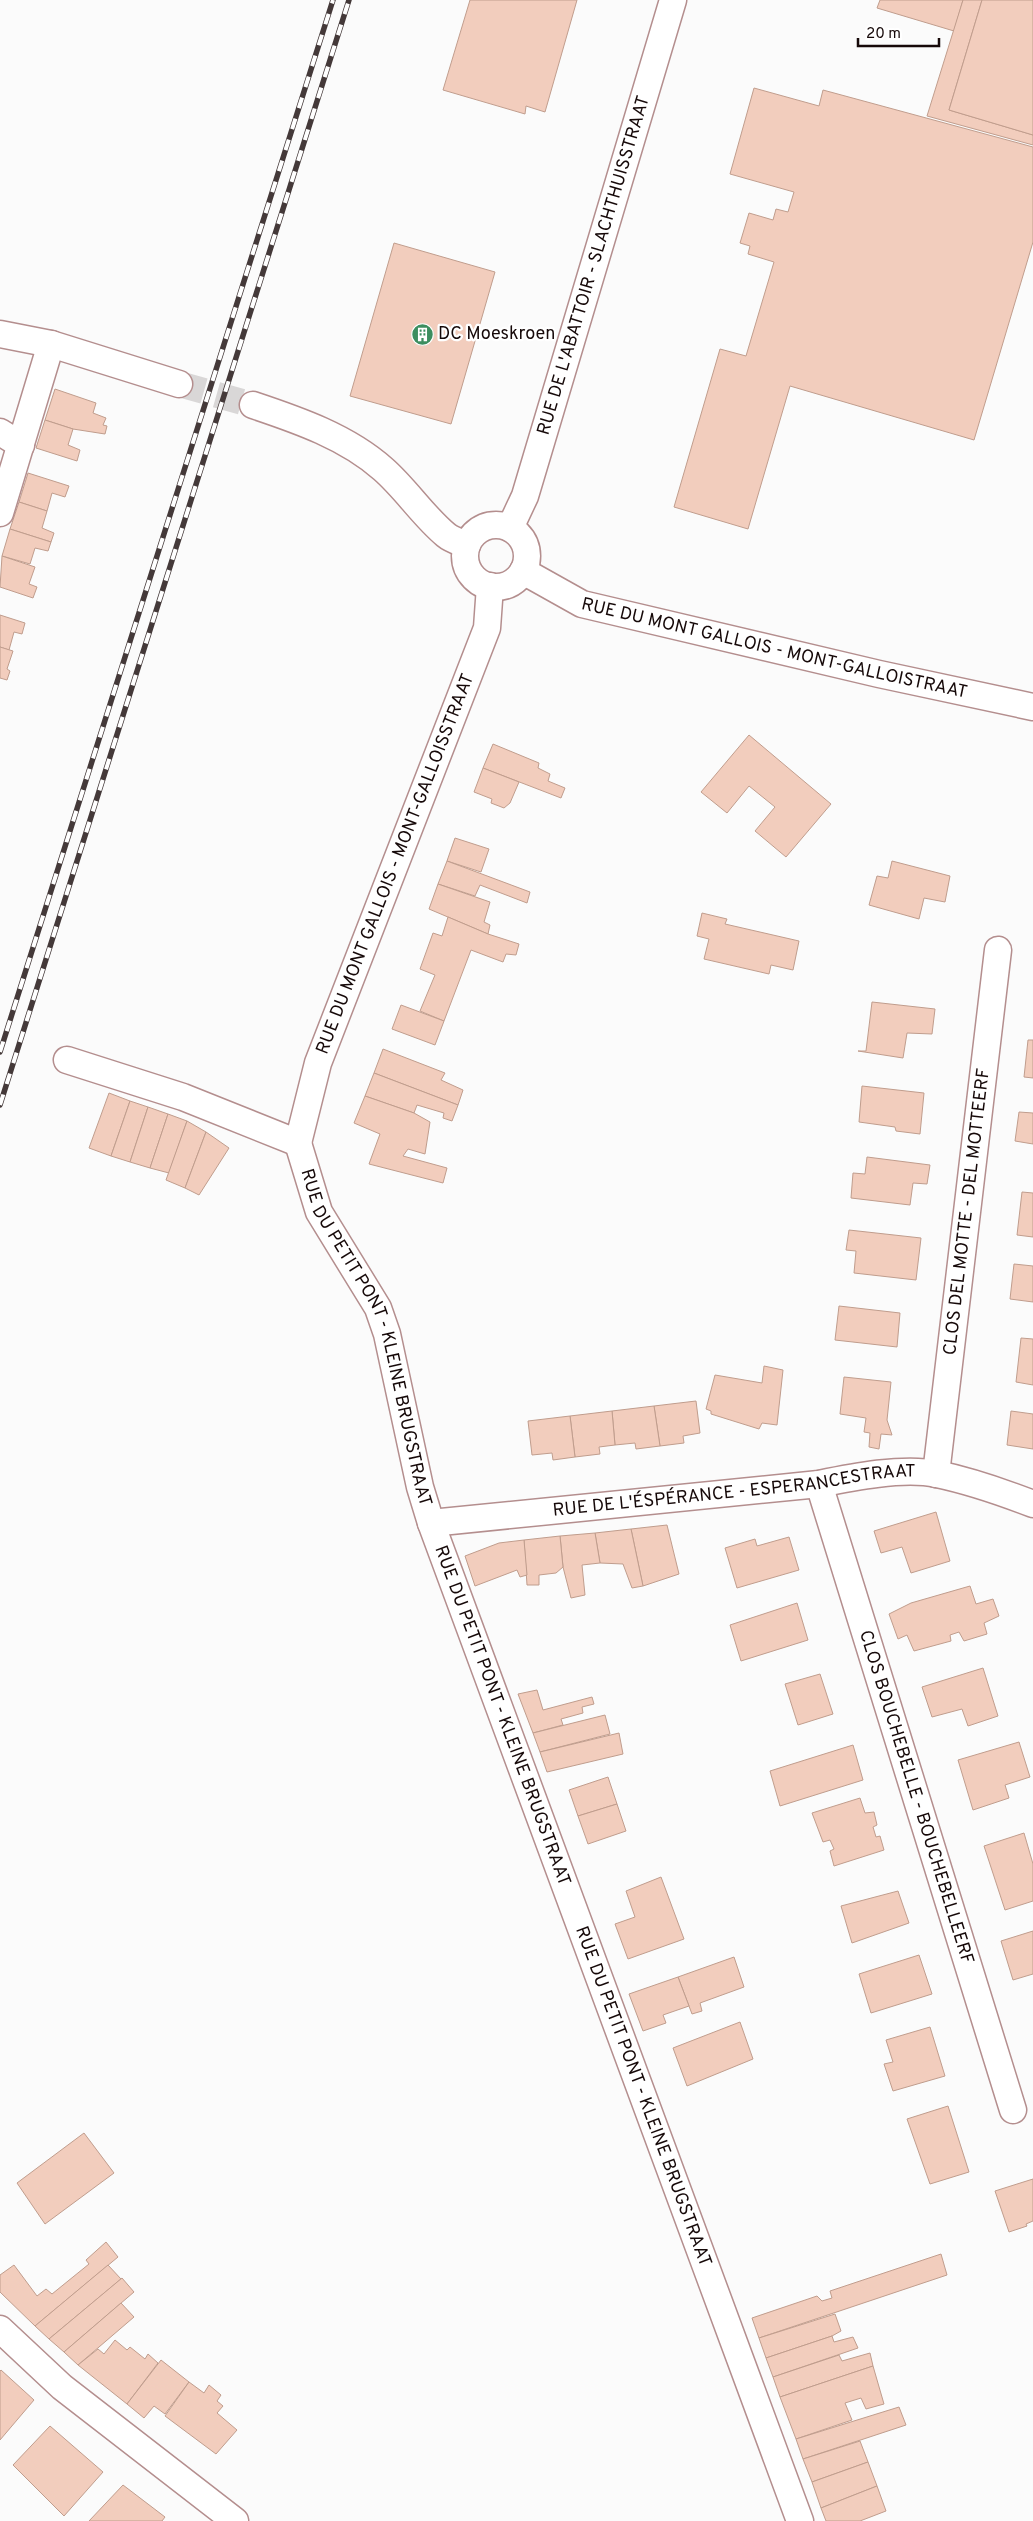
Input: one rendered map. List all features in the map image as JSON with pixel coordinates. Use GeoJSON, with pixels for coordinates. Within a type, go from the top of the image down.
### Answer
{"type":"FeatureCollection","features":[{"type":"Feature","properties":{"kind":"street","name":"RUE DE L'ABATTOIR - SLACHTHUISSTRAAT"},"geometry":{"type":"LineString","coordinates":[[510,528],[525,496],[673,0]]}},
{"type":"Feature","properties":{"kind":"street"},"geometry":{"type":"LineString","coordinates":[[0,334],[51,344],[179,384]]}},
{"type":"Feature","properties":{"kind":"street"},"geometry":{"type":"LineString","coordinates":[[0,513],[11,438],[51,344]]}},
{"type":"Feature","properties":{"kind":"street"},"geometry":{"type":"LineString","coordinates":[[253,405],[298,420],[362,453],[383,468],[447,536],[467,545]]}},
{"type":"Feature","properties":{"kind":"street"},"geometry":{"type":"LineString","coordinates":[[502,526],[510,528],[518,534],[525,547],[526,562],[523,571],[509,584],[490,586],[480,582],[466,566],[465,556],[471,537],[484,527],[502,526]]}},
{"type":"Feature","properties":{"kind":"street","name":"RUE DU MONT GALLOIS - MONT-GALLOISTRAAT"},"geometry":{"type":"LineString","coordinates":[[523,571],[582,604],[879,674],[1033,707]]}},
{"type":"Feature","properties":{"kind":"street","name":"RUE DU MONT GALLOIS - MONT-GALLOISSTRAAT"},"geometry":{"type":"LineString","coordinates":[[298,1142],[318,1063],[487,628],[490,586]]}},
{"type":"Feature","properties":{"kind":"street","name":"CLOS DEL MOTTE - DEL MOTTEERF"},"geometry":{"type":"LineString","coordinates":[[936,1474],[998,950]]}},
{"type":"Feature","properties":{"kind":"street","name":"RUE DU PETIT PONT - KLEINE BRUGSTRAAT"},"geometry":{"type":"LineString","coordinates":[[66,1060],[183,1097],[298,1142],[319,1212],[378,1308],[388,1334],[420,1487],[431,1523],[800,2521]]}},
{"type":"Feature","properties":{"kind":"street","name":"RUE DE L'ÉSPÉRANCE - ESPERANCESTRAAT"},"geometry":{"type":"LineString","coordinates":[[431,1523],[819,1484],[857,1476],[936,1474],[1033,1504]]}},
{"type":"Feature","properties":{"kind":"street","name":"CLOS BOUCHEBELLE - BOUCHEBELLEERF"},"geometry":{"type":"LineString","coordinates":[[819,1484],[1013,2110]]}},
{"type":"Feature","properties":{"kind":"street"},"geometry":{"type":"LineString","coordinates":[[0,2329],[62,2387],[235,2521]]}},
{"type":"Feature","properties":{"kind":"building"},"geometry":{"type":"Polygon","coordinates":[[[470,0],[577,0],[545,112],[526,106],[525,114],[443,90],[470,0]]]}},
{"type":"Feature","properties":{"kind":"building"},"geometry":{"type":"Polygon","coordinates":[[[880,0],[963,0],[954,31],[877,8],[880,0]]]}},
{"type":"Feature","properties":{"kind":"building"},"geometry":{"type":"Polygon","coordinates":[[[963,0],[982,0],[949,110],[1033,135],[1033,145],[927,116],[963,0]]]}},
{"type":"Feature","properties":{"kind":"building"},"geometry":{"type":"Polygon","coordinates":[[[982,0],[1033,0],[1033,135],[949,110],[982,0]]]}},
{"type":"Feature","properties":{"kind":"building"},"geometry":{"type":"Polygon","coordinates":[[[754,88],[819,106],[823,90],[1033,147],[1033,242],[974,440],[790,386],[748,529],[674,507],[720,349],[746,356],[774,262],[748,254],[750,246],[740,243],[749,213],[773,220],[776,209],[788,212],[794,192],[730,174],[754,88]]]}},
{"type":"Feature","properties":{"kind":"building","name":"DC Moeskroen"},"geometry":{"type":"Polygon","coordinates":[[[394,243],[495,272],[451,424],[350,396],[394,243]]]}},
{"type":"Feature","properties":{"kind":"building"},"geometry":{"type":"Polygon","coordinates":[[[55,389],[96,403],[93,413],[106,418],[103,425],[107,426],[105,434],[73,429],[45,420],[55,389]]]}},
{"type":"Feature","properties":{"kind":"building"},"geometry":{"type":"Polygon","coordinates":[[[45,420],[73,429],[68,445],[80,450],[77,461],[36,448],[45,420]]]}},
{"type":"Feature","properties":{"kind":"building"},"geometry":{"type":"Polygon","coordinates":[[[28,473],[69,486],[65,497],[52,493],[47,511],[19,502],[28,473]]]}},
{"type":"Feature","properties":{"kind":"building"},"geometry":{"type":"Polygon","coordinates":[[[19,502],[47,511],[42,528],[54,533],[51,542],[10,529],[19,502]]]}},
{"type":"Feature","properties":{"kind":"building"},"geometry":{"type":"Polygon","coordinates":[[[10,529],[51,542],[48,551],[35,548],[30,564],[2,556],[10,529]]]}},
{"type":"Feature","properties":{"kind":"building"},"geometry":{"type":"Polygon","coordinates":[[[2,556],[35,567],[29,584],[37,587],[33,598],[0,587],[2,556]]]}},
{"type":"Feature","properties":{"kind":"building"},"geometry":{"type":"Polygon","coordinates":[[[0,615],[25,623],[22,634],[14,632],[9,650],[0,647],[0,615]]]}},
{"type":"Feature","properties":{"kind":"building"},"geometry":{"type":"Polygon","coordinates":[[[0,647],[13,651],[7,669],[10,671],[7,680],[0,678],[0,647]]]}},
{"type":"Feature","properties":{"kind":"building"},"geometry":{"type":"Polygon","coordinates":[[[749,735],[831,804],[786,857],[755,831],[775,807],[749,786],[727,813],[701,792],[749,735]]]}},
{"type":"Feature","properties":{"kind":"building"},"geometry":{"type":"Polygon","coordinates":[[[493,744],[539,763],[538,768],[550,774],[548,781],[565,788],[561,798],[483,768],[493,744]]]}},
{"type":"Feature","properties":{"kind":"building"},"geometry":{"type":"Polygon","coordinates":[[[483,768],[519,782],[510,803],[504,808],[491,803],[492,799],[474,792],[483,768]]]}},
{"type":"Feature","properties":{"kind":"building"},"geometry":{"type":"Polygon","coordinates":[[[455,838],[489,849],[481,872],[447,861],[455,838]]]}},
{"type":"Feature","properties":{"kind":"building"},"geometry":{"type":"Polygon","coordinates":[[[447,861],[530,892],[527,903],[480,885],[475,896],[438,884],[447,861]]]}},
{"type":"Feature","properties":{"kind":"building"},"geometry":{"type":"Polygon","coordinates":[[[892,861],[950,876],[945,902],[924,898],[919,919],[869,905],[877,876],[888,878],[892,861]]]}},
{"type":"Feature","properties":{"kind":"building"},"geometry":{"type":"Polygon","coordinates":[[[438,884],[490,902],[484,922],[490,925],[488,934],[429,909],[438,884]]]}},
{"type":"Feature","properties":{"kind":"building"},"geometry":{"type":"Polygon","coordinates":[[[702,913],[727,919],[725,924],[799,941],[793,970],[771,965],[769,974],[704,959],[709,939],[697,936],[702,913]]]}},
{"type":"Feature","properties":{"kind":"building"},"geometry":{"type":"Polygon","coordinates":[[[448,917],[488,934],[519,944],[516,955],[506,954],[503,962],[471,950],[444,1021],[420,1011],[435,975],[420,969],[433,933],[442,936],[448,917]]]}},
{"type":"Feature","properties":{"kind":"building"},"geometry":{"type":"Polygon","coordinates":[[[872,1002],[935,1009],[932,1034],[907,1033],[903,1058],[858,1051],[866,1051],[872,1002]]]}},
{"type":"Feature","properties":{"kind":"building"},"geometry":{"type":"Polygon","coordinates":[[[401,1005],[444,1021],[435,1045],[392,1029],[401,1005]]]}},
{"type":"Feature","properties":{"kind":"building"},"geometry":{"type":"Polygon","coordinates":[[[1028,1040],[1033,1040],[1033,1078],[1024,1077],[1028,1040]]]}},
{"type":"Feature","properties":{"kind":"building"},"geometry":{"type":"Polygon","coordinates":[[[383,1049],[445,1073],[441,1080],[463,1090],[458,1105],[374,1073],[383,1049]]]}},
{"type":"Feature","properties":{"kind":"building"},"geometry":{"type":"Polygon","coordinates":[[[374,1073],[458,1105],[452,1121],[443,1118],[444,1113],[417,1105],[414,1113],[365,1096],[374,1073]]]}},
{"type":"Feature","properties":{"kind":"building"},"geometry":{"type":"Polygon","coordinates":[[[862,1086],[924,1093],[920,1134],[896,1131],[895,1127],[859,1122],[862,1086]]]}},
{"type":"Feature","properties":{"kind":"building"},"geometry":{"type":"Polygon","coordinates":[[[109,1093],[130,1101],[111,1156],[89,1148],[109,1093]]]}},
{"type":"Feature","properties":{"kind":"building"},"geometry":{"type":"Polygon","coordinates":[[[365,1096],[414,1113],[430,1122],[425,1154],[408,1149],[403,1156],[447,1168],[443,1183],[369,1164],[380,1134],[354,1123],[365,1096]]]}},
{"type":"Feature","properties":{"kind":"building"},"geometry":{"type":"Polygon","coordinates":[[[130,1101],[148,1107],[130,1162],[111,1156],[130,1101]]]}},
{"type":"Feature","properties":{"kind":"building"},"geometry":{"type":"Polygon","coordinates":[[[148,1107],[168,1114],[150,1168],[130,1162],[148,1107]]]}},
{"type":"Feature","properties":{"kind":"building"},"geometry":{"type":"Polygon","coordinates":[[[1019,1112],[1033,1113],[1033,1144],[1015,1141],[1019,1112]]]}},
{"type":"Feature","properties":{"kind":"building"},"geometry":{"type":"Polygon","coordinates":[[[168,1114],[187,1121],[169,1173],[150,1168],[168,1114]]]}},
{"type":"Feature","properties":{"kind":"building"},"geometry":{"type":"Polygon","coordinates":[[[187,1121],[206,1132],[185,1188],[166,1180],[187,1121]]]}},
{"type":"Feature","properties":{"kind":"building"},"geometry":{"type":"Polygon","coordinates":[[[206,1132],[229,1148],[199,1195],[185,1188],[206,1132]]]}},
{"type":"Feature","properties":{"kind":"building"},"geometry":{"type":"Polygon","coordinates":[[[867,1157],[930,1165],[927,1184],[913,1183],[910,1205],[851,1198],[853,1173],[865,1174],[867,1157]]]}},
{"type":"Feature","properties":{"kind":"building"},"geometry":{"type":"Polygon","coordinates":[[[1022,1192],[1033,1193],[1033,1237],[1017,1235],[1022,1192]]]}},
{"type":"Feature","properties":{"kind":"building"},"geometry":{"type":"Polygon","coordinates":[[[849,1230],[921,1238],[916,1280],[854,1273],[856,1251],[846,1250],[849,1230]]]}},
{"type":"Feature","properties":{"kind":"building"},"geometry":{"type":"Polygon","coordinates":[[[1014,1264],[1033,1266],[1033,1302],[1010,1299],[1014,1264]]]}},
{"type":"Feature","properties":{"kind":"building"},"geometry":{"type":"Polygon","coordinates":[[[839,1306],[900,1313],[897,1347],[835,1340],[839,1306]]]}},
{"type":"Feature","properties":{"kind":"building"},"geometry":{"type":"Polygon","coordinates":[[[1021,1338],[1033,1339],[1033,1385],[1016,1382],[1021,1338]]]}},
{"type":"Feature","properties":{"kind":"building"},"geometry":{"type":"Polygon","coordinates":[[[764,1366],[783,1370],[777,1425],[762,1423],[759,1429],[711,1414],[711,1411],[706,1409],[715,1375],[762,1383],[764,1366]]]}},
{"type":"Feature","properties":{"kind":"building"},"geometry":{"type":"Polygon","coordinates":[[[844,1377],[891,1382],[887,1420],[892,1435],[881,1434],[879,1449],[869,1447],[870,1433],[864,1432],[866,1418],[840,1414],[844,1377]]]}},
{"type":"Feature","properties":{"kind":"building"},"geometry":{"type":"Polygon","coordinates":[[[696,1401],[700,1433],[683,1436],[684,1443],[660,1446],[654,1406],[696,1401]]]}},
{"type":"Feature","properties":{"kind":"building"},"geometry":{"type":"Polygon","coordinates":[[[654,1406],[660,1446],[636,1449],[635,1443],[615,1445],[612,1411],[654,1406]]]}},
{"type":"Feature","properties":{"kind":"building"},"geometry":{"type":"Polygon","coordinates":[[[612,1411],[615,1445],[599,1447],[600,1454],[575,1457],[570,1416],[612,1411]]]}},
{"type":"Feature","properties":{"kind":"building"},"geometry":{"type":"Polygon","coordinates":[[[1011,1411],[1033,1414],[1033,1449],[1007,1445],[1011,1411]]]}},
{"type":"Feature","properties":{"kind":"building"},"geometry":{"type":"Polygon","coordinates":[[[570,1416],[575,1457],[553,1460],[552,1453],[532,1455],[528,1421],[570,1416]]]}},
{"type":"Feature","properties":{"kind":"building"},"geometry":{"type":"Polygon","coordinates":[[[936,1512],[950,1561],[911,1573],[902,1547],[881,1553],[874,1531],[936,1512]]]}},
{"type":"Feature","properties":{"kind":"building"},"geometry":{"type":"Polygon","coordinates":[[[667,1525],[679,1574],[643,1586],[631,1529],[667,1525]]]}},
{"type":"Feature","properties":{"kind":"building"},"geometry":{"type":"Polygon","coordinates":[[[631,1529],[643,1586],[632,1588],[623,1564],[600,1563],[595,1533],[631,1529]]]}},
{"type":"Feature","properties":{"kind":"building"},"geometry":{"type":"Polygon","coordinates":[[[595,1533],[600,1563],[582,1565],[585,1595],[571,1598],[563,1567],[560,1536],[595,1533]]]}},
{"type":"Feature","properties":{"kind":"building"},"geometry":{"type":"Polygon","coordinates":[[[560,1536],[563,1567],[556,1573],[539,1575],[539,1585],[527,1585],[524,1540],[560,1536]]]}},
{"type":"Feature","properties":{"kind":"building"},"geometry":{"type":"Polygon","coordinates":[[[789,1537],[799,1570],[737,1588],[725,1548],[755,1539],[757,1546],[789,1537]]]}},
{"type":"Feature","properties":{"kind":"building"},"geometry":{"type":"Polygon","coordinates":[[[524,1540],[527,1575],[520,1577],[517,1570],[475,1586],[465,1556],[499,1543],[524,1540]]]}},
{"type":"Feature","properties":{"kind":"building"},"geometry":{"type":"Polygon","coordinates":[[[970,1586],[976,1604],[993,1599],[999,1616],[984,1623],[987,1634],[964,1641],[959,1632],[950,1635],[951,1641],[914,1651],[907,1635],[898,1639],[889,1614],[911,1603],[970,1586]]]}},
{"type":"Feature","properties":{"kind":"building"},"geometry":{"type":"Polygon","coordinates":[[[797,1603],[808,1640],[741,1661],[730,1625],[797,1603]]]}},
{"type":"Feature","properties":{"kind":"building"},"geometry":{"type":"Polygon","coordinates":[[[983,1668],[998,1716],[968,1726],[962,1709],[932,1717],[922,1687],[983,1668]]]}},
{"type":"Feature","properties":{"kind":"building"},"geometry":{"type":"Polygon","coordinates":[[[820,1674],[833,1714],[798,1725],[785,1684],[820,1674]]]}},
{"type":"Feature","properties":{"kind":"building"},"geometry":{"type":"Polygon","coordinates":[[[537,1690],[543,1710],[592,1697],[594,1704],[582,1707],[583,1713],[561,1719],[563,1725],[533,1733],[518,1694],[537,1690]]]}},
{"type":"Feature","properties":{"kind":"building"},"geometry":{"type":"Polygon","coordinates":[[[605,1715],[610,1734],[540,1752],[533,1733],[605,1715]]]}},
{"type":"Feature","properties":{"kind":"building"},"geometry":{"type":"Polygon","coordinates":[[[619,1733],[623,1754],[547,1772],[540,1752],[619,1733]]]}},
{"type":"Feature","properties":{"kind":"building"},"geometry":{"type":"Polygon","coordinates":[[[1019,1742],[1030,1777],[1005,1785],[1009,1798],[973,1810],[958,1760],[1019,1742]]]}},
{"type":"Feature","properties":{"kind":"building"},"geometry":{"type":"Polygon","coordinates":[[[853,1745],[863,1780],[780,1806],[770,1771],[853,1745]]]}},
{"type":"Feature","properties":{"kind":"building"},"geometry":{"type":"Polygon","coordinates":[[[608,1777],[617,1804],[578,1816],[569,1790],[608,1777]]]}},
{"type":"Feature","properties":{"kind":"building"},"geometry":{"type":"Polygon","coordinates":[[[860,1798],[865,1813],[874,1812],[877,1825],[873,1827],[876,1837],[880,1836],[884,1850],[834,1866],[830,1851],[834,1849],[830,1840],[823,1842],[812,1813],[860,1798]]]}},
{"type":"Feature","properties":{"kind":"building"},"geometry":{"type":"Polygon","coordinates":[[[617,1804],[626,1831],[588,1844],[578,1816],[617,1804]]]}},
{"type":"Feature","properties":{"kind":"building"},"geometry":{"type":"Polygon","coordinates":[[[1024,1833],[1033,1864],[1033,1901],[1005,1910],[984,1846],[1024,1833]]]}},
{"type":"Feature","properties":{"kind":"building"},"geometry":{"type":"Polygon","coordinates":[[[661,1877],[684,1939],[628,1959],[615,1924],[635,1917],[626,1891],[661,1877]]]}},
{"type":"Feature","properties":{"kind":"building"},"geometry":{"type":"Polygon","coordinates":[[[898,1891],[909,1923],[852,1943],[841,1906],[898,1891]]]}},
{"type":"Feature","properties":{"kind":"building"},"geometry":{"type":"Polygon","coordinates":[[[1033,1931],[1033,1974],[1013,1980],[1001,1941],[1033,1931]]]}},
{"type":"Feature","properties":{"kind":"building"},"geometry":{"type":"Polygon","coordinates":[[[919,1955],[932,1994],[871,2013],[859,1974],[919,1955]]]}},
{"type":"Feature","properties":{"kind":"building"},"geometry":{"type":"Polygon","coordinates":[[[734,1957],[744,1987],[700,2003],[702,2011],[692,2014],[678,1977],[734,1957]]]}},
{"type":"Feature","properties":{"kind":"building"},"geometry":{"type":"Polygon","coordinates":[[[678,1977],[689,2006],[663,2015],[666,2023],[643,2031],[629,1994],[678,1977]]]}},
{"type":"Feature","properties":{"kind":"building"},"geometry":{"type":"Polygon","coordinates":[[[740,2022],[753,2059],[687,2086],[673,2048],[740,2022]]]}},
{"type":"Feature","properties":{"kind":"building"},"geometry":{"type":"Polygon","coordinates":[[[930,2027],[945,2076],[893,2091],[884,2064],[893,2062],[886,2040],[930,2027]]]}},
{"type":"Feature","properties":{"kind":"building"},"geometry":{"type":"Polygon","coordinates":[[[948,2106],[969,2172],[930,2184],[907,2119],[948,2106]]]}},
{"type":"Feature","properties":{"kind":"building"},"geometry":{"type":"Polygon","coordinates":[[[84,2133],[114,2173],[45,2224],[17,2183],[84,2133]]]}},
{"type":"Feature","properties":{"kind":"building"},"geometry":{"type":"Polygon","coordinates":[[[1033,2179],[1033,2221],[1026,2224],[1027,2226],[1009,2232],[995,2191],[1033,2179]]]}},
{"type":"Feature","properties":{"kind":"building"},"geometry":{"type":"Polygon","coordinates":[[[106,2242],[118,2257],[35,2326],[0,2292],[0,2275],[14,2265],[37,2296],[46,2289],[52,2294],[89,2264],[86,2260],[106,2242]]]}},
{"type":"Feature","properties":{"kind":"building"},"geometry":{"type":"Polygon","coordinates":[[[941,2254],[947,2275],[759,2338],[752,2318],[817,2296],[822,2301],[832,2298],[830,2291],[941,2254]]]}},
{"type":"Feature","properties":{"kind":"building"},"geometry":{"type":"Polygon","coordinates":[[[108,2265],[121,2279],[49,2339],[35,2326],[108,2265]]]}},
{"type":"Feature","properties":{"kind":"building"},"geometry":{"type":"Polygon","coordinates":[[[122,2278],[134,2292],[64,2352],[49,2339],[122,2278]]]}},
{"type":"Feature","properties":{"kind":"building"},"geometry":{"type":"Polygon","coordinates":[[[121,2303],[134,2317],[78,2365],[64,2352],[121,2303]]]}},
{"type":"Feature","properties":{"kind":"building"},"geometry":{"type":"Polygon","coordinates":[[[835,2314],[841,2331],[832,2336],[766,2358],[759,2338],[835,2314]]]}},
{"type":"Feature","properties":{"kind":"building"},"geometry":{"type":"Polygon","coordinates":[[[832,2336],[834,2342],[853,2337],[858,2348],[773,2377],[766,2358],[832,2336]]]}},
{"type":"Feature","properties":{"kind":"building"},"geometry":{"type":"Polygon","coordinates":[[[115,2340],[127,2350],[130,2347],[145,2359],[148,2354],[158,2363],[127,2404],[78,2365],[98,2349],[104,2354],[115,2340]]]}},
{"type":"Feature","properties":{"kind":"building"},"geometry":{"type":"Polygon","coordinates":[[[870,2353],[873,2366],[780,2397],[773,2377],[839,2355],[842,2361],[870,2353]]]}},
{"type":"Feature","properties":{"kind":"building"},"geometry":{"type":"Polygon","coordinates":[[[161,2360],[189,2382],[165,2414],[154,2406],[144,2418],[127,2404],[161,2360]]]}},
{"type":"Feature","properties":{"kind":"building"},"geometry":{"type":"Polygon","coordinates":[[[873,2366],[884,2404],[866,2409],[861,2398],[845,2403],[852,2420],[796,2439],[780,2397],[873,2366]]]}},
{"type":"Feature","properties":{"kind":"building"},"geometry":{"type":"Polygon","coordinates":[[[0,2371],[34,2400],[0,2440],[0,2371]]]}},
{"type":"Feature","properties":{"kind":"building"},"geometry":{"type":"Polygon","coordinates":[[[189,2382],[204,2393],[209,2385],[221,2395],[217,2401],[223,2406],[217,2413],[237,2430],[216,2454],[165,2416],[189,2382]]]}},
{"type":"Feature","properties":{"kind":"building"},"geometry":{"type":"Polygon","coordinates":[[[899,2407],[906,2425],[803,2459],[796,2439],[899,2407]]]}},
{"type":"Feature","properties":{"kind":"building"},"geometry":{"type":"Polygon","coordinates":[[[50,2426],[103,2472],[64,2516],[13,2465],[50,2426]]]}},
{"type":"Feature","properties":{"kind":"building"},"geometry":{"type":"Polygon","coordinates":[[[860,2441],[868,2462],[812,2482],[803,2459],[860,2441]]]}},
{"type":"Feature","properties":{"kind":"building"},"geometry":{"type":"Polygon","coordinates":[[[868,2462],[877,2486],[821,2508],[812,2482],[868,2462]]]}},
{"type":"Feature","properties":{"kind":"building"},"geometry":{"type":"Polygon","coordinates":[[[123,2485],[165,2517],[162,2521],[89,2521],[123,2485]]]}},
{"type":"Feature","properties":{"kind":"building"},"geometry":{"type":"Polygon","coordinates":[[[877,2486],[886,2511],[860,2521],[826,2521],[821,2508],[877,2486]]]}},
{"type":"Feature","properties":{"kind":"tunnel"},"geometry":{"type":"LineString","coordinates":[[179,384],[253,405]]}},
{"type":"Feature","properties":{"kind":"railway"},"geometry":{"type":"LineString","coordinates":[[0,1052],[333,0]]}},
{"type":"Feature","properties":{"kind":"railway"},"geometry":{"type":"LineString","coordinates":[[0,1105],[349,0]]}},
{"type":"Feature","properties":{"kind":"place","name":"DC Moeskroen"},"geometry":{"type":"Point","coordinates":[422,334]}}]}
